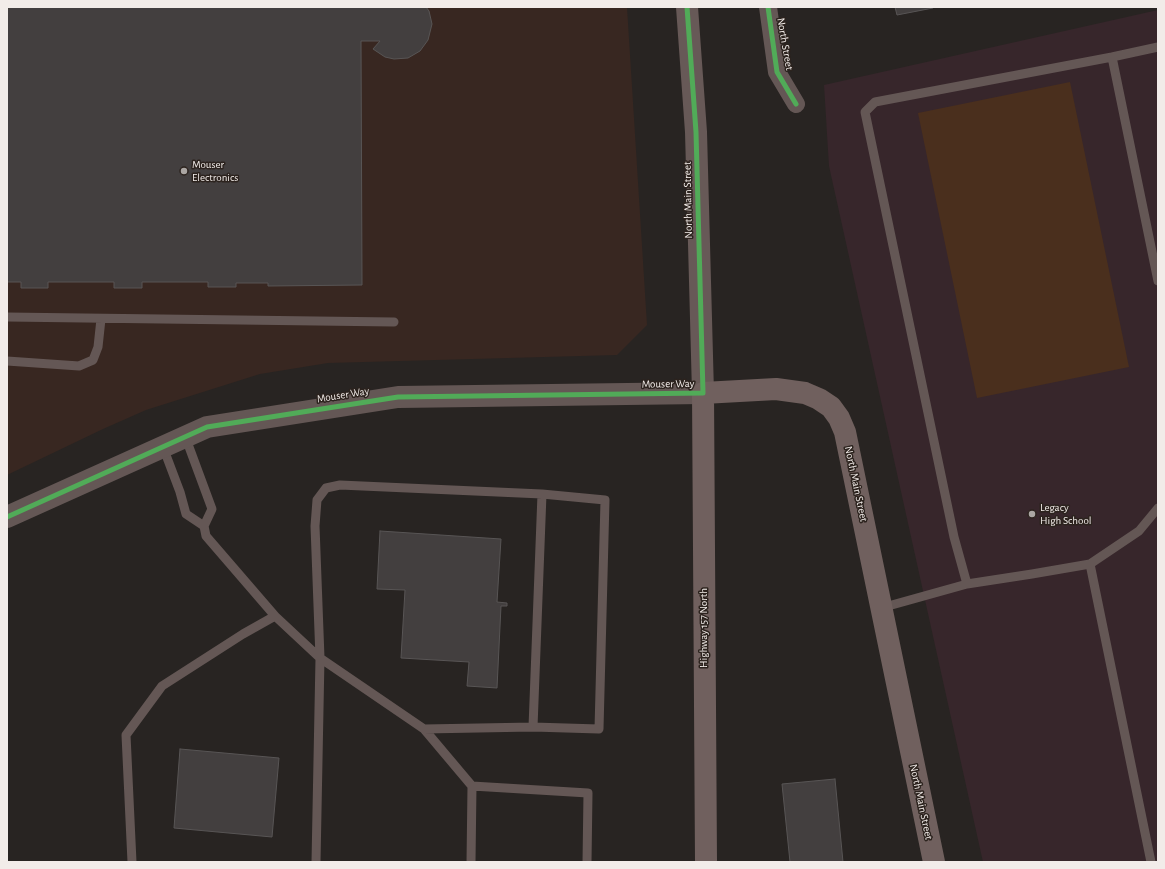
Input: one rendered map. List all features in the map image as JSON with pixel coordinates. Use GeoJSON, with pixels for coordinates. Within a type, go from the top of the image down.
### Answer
{"type":"FeatureCollection","features":[{"type":"Feature","properties":{"kind":"main road","name":"North Main Street"},"geometry":{"type":"LineString","coordinates":[[686,7],[696,132],[703,393],[790,390],[820,399],[831,407],[839,418],[845,432],[934,862]]}},
{"type":"Feature","properties":{"kind":"main road","name":"Highway 157 North"},"geometry":{"type":"LineString","coordinates":[[703,393],[706,862]]}},
{"type":"Feature","properties":{"kind":"street","name":"North Street"},"geometry":{"type":"LineString","coordinates":[[768,7],[777,72],[796,104]]}},
{"type":"Feature","properties":{"kind":"street","name":"Mouser Way"},"geometry":{"type":"LineString","coordinates":[[7,516],[207,427],[398,397],[703,393]]}},
{"type":"Feature","properties":{"kind":"lane"},"geometry":{"type":"LineString","coordinates":[[967,584],[954,537],[865,112],[875,102],[1158,47]]}},
{"type":"Feature","properties":{"kind":"lane"},"geometry":{"type":"LineString","coordinates":[[1112,57],[1158,281]]}},
{"type":"Feature","properties":{"kind":"lane"},"geometry":{"type":"LineString","coordinates":[[7,317],[394,322]]}},
{"type":"Feature","properties":{"kind":"lane"},"geometry":{"type":"LineString","coordinates":[[7,361],[79,366],[92,360],[98,347],[101,318]]}},
{"type":"Feature","properties":{"kind":"lane"},"geometry":{"type":"LineString","coordinates":[[185,436],[212,509],[204,526],[206,536],[275,616],[320,658],[424,729],[472,786],[471,862]]}},
{"type":"Feature","properties":{"kind":"lane"},"geometry":{"type":"LineString","coordinates":[[163,447],[180,492],[186,514],[204,526]]}},
{"type":"Feature","properties":{"kind":"lane"},"geometry":{"type":"LineString","coordinates":[[316,862],[320,658],[315,526],[317,500],[326,488],[340,485],[542,494],[605,500],[599,729],[533,727],[424,729]]}},
{"type":"Feature","properties":{"kind":"lane"},"geometry":{"type":"LineString","coordinates":[[533,727],[542,494]]}},
{"type":"Feature","properties":{"kind":"lane"},"geometry":{"type":"LineString","coordinates":[[881,608],[967,584],[1090,564],[1139,531],[1158,508]]}},
{"type":"Feature","properties":{"kind":"lane"},"geometry":{"type":"LineString","coordinates":[[1090,564],[1151,862]]}},
{"type":"Feature","properties":{"kind":"lane"},"geometry":{"type":"LineString","coordinates":[[132,862],[126,735],[162,686],[243,634],[275,616]]}},
{"type":"Feature","properties":{"kind":"lane"},"geometry":{"type":"LineString","coordinates":[[472,786],[588,793],[587,862]]}},
{"type":"Feature","properties":{"kind":"shaded area"},"geometry":{"type":"Polygon","coordinates":[[[7,7],[627,7],[647,325],[617,355],[328,363],[260,374],[146,410],[7,475],[7,7]]]}},
{"type":"Feature","properties":{"kind":"shaded area","name":"Legacy High School"},"geometry":{"type":"Polygon","coordinates":[[[1158,10],[1158,862],[983,862],[829,166],[824,85],[1158,10]]]}},
{"type":"Feature","properties":{"kind":"shaded area"},"geometry":{"type":"Polygon","coordinates":[[[1070,82],[1129,367],[977,398],[918,113],[1070,82]]]}},
{"type":"Feature","properties":{"kind":"building","name":"Mouser Electronics"},"geometry":{"type":"Polygon","coordinates":[[[7,7],[426,7],[429,11],[432,24],[428,40],[420,51],[408,58],[394,59],[385,57],[373,49],[380,41],[361,41],[362,285],[268,286],[268,283],[236,283],[236,287],[208,287],[208,282],[142,282],[142,288],[114,288],[114,282],[48,282],[48,288],[21,288],[21,282],[7,282],[7,7]]]}},
{"type":"Feature","properties":{"kind":"building"},"geometry":{"type":"Polygon","coordinates":[[[895,7],[933,7],[933,8],[897,15],[895,7]]]}},
{"type":"Feature","properties":{"kind":"building"},"geometry":{"type":"Polygon","coordinates":[[[380,531],[501,539],[497,602],[507,603],[507,606],[501,606],[497,688],[467,686],[469,662],[401,658],[405,590],[377,589],[380,531]]]}},
{"type":"Feature","properties":{"kind":"building"},"geometry":{"type":"Polygon","coordinates":[[[180,749],[279,758],[272,837],[174,828],[180,749]]]}},
{"type":"Feature","properties":{"kind":"building"},"geometry":{"type":"Polygon","coordinates":[[[835,779],[843,862],[790,862],[782,784],[835,779]]]}},
{"type":"Feature","properties":{"kind":"cycle path"},"geometry":{"type":"LineString","coordinates":[[7,517],[207,427],[398,397],[703,393],[696,132],[687,7]]}},
{"type":"Feature","properties":{"kind":"cycle path"},"geometry":{"type":"LineString","coordinates":[[768,7],[777,72],[796,104]]}},
{"type":"Feature","properties":{"kind":"place","name":"Mouser Electronics"},"geometry":{"type":"Point","coordinates":[184,171]}},
{"type":"Feature","properties":{"kind":"place","name":"Legacy High School"},"geometry":{"type":"Point","coordinates":[1032,514]}}]}
